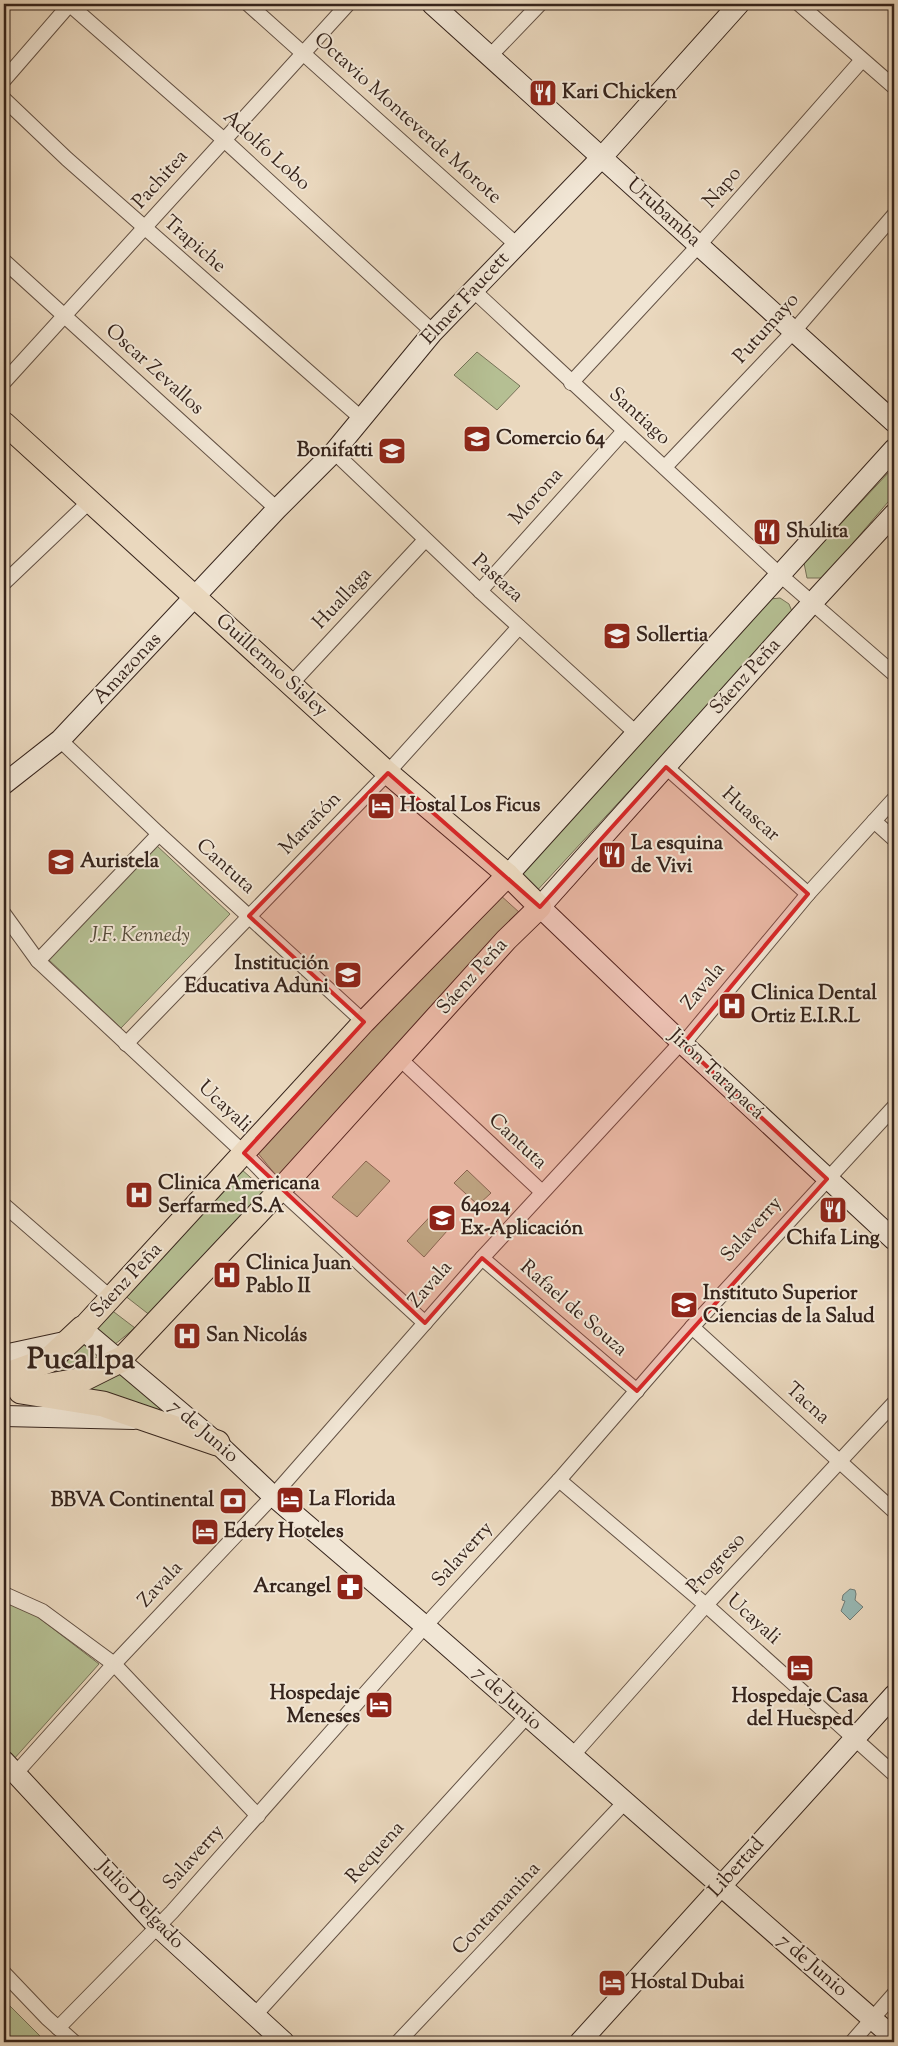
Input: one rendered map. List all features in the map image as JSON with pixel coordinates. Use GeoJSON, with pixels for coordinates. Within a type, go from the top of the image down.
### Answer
{"type":"FeatureCollection","features":[{"type":"Feature","properties":{"kind":"highway","name":"Sáenz Peña"},"geometry":{"type":"LineString","coordinates":[[76,1335],[49,1360],[13,1373],[10,1386],[78,1381],[120,1360]]}},
{"type":"Feature","properties":{"kind":"highway"},"geometry":{"type":"LineString","coordinates":[[10,1386],[103,1404],[217,1443]]}},
{"type":"Feature","properties":{"kind":"main road","name":"Guillermo Sisley"},"geometry":{"type":"LineString","coordinates":[[4,424],[388,773],[508,875],[540,907]]}},
{"type":"Feature","properties":{"kind":"main road","name":"Sáenz Peña"},"geometry":{"type":"LineString","coordinates":[[76,1335],[364,1022],[508,875]]}},
{"type":"Feature","properties":{"kind":"main road","name":"Sáenz Peña"},"geometry":{"type":"LineString","coordinates":[[120,1360],[280,1190],[506,940],[540,907]]}},
{"type":"Feature","properties":{"kind":"street"},"geometry":{"type":"LineString","coordinates":[[4,80],[69,4]]}},
{"type":"Feature","properties":{"kind":"street","name":"Adolfo Lobo"},"geometry":{"type":"LineString","coordinates":[[69,4],[224,139],[433,332]]}},
{"type":"Feature","properties":{"kind":"street","name":"Octavio Monteverde Morote"},"geometry":{"type":"LineString","coordinates":[[248,4],[304,52],[517,245]]}},
{"type":"Feature","properties":{"kind":"street","name":"Pachitea"},"geometry":{"type":"LineString","coordinates":[[4,382],[348,4]]}},
{"type":"Feature","properties":{"kind":"street","name":"Urubamba"},"geometry":{"type":"LineString","coordinates":[[432,4],[894,422]]}},
{"type":"Feature","properties":{"kind":"street"},"geometry":{"type":"LineString","coordinates":[[490,56],[540,4]]}},
{"type":"Feature","properties":{"kind":"street","name":"Elmer Faucett"},"geometry":{"type":"LineString","coordinates":[[196,597],[277,509],[334,452],[433,332],[602,157],[739,4]]}},
{"type":"Feature","properties":{"kind":"street"},"geometry":{"type":"LineString","coordinates":[[799,4],[894,87]]}},
{"type":"Feature","properties":{"kind":"street","name":"Napo"},"geometry":{"type":"LineString","coordinates":[[571,383],[699,246],[862,60]]}},
{"type":"Feature","properties":{"kind":"street","name":"Trapiche"},"geometry":{"type":"LineString","coordinates":[[4,99],[67,159],[361,418]]}},
{"type":"Feature","properties":{"kind":"street","name":"Putumayo"},"geometry":{"type":"LineString","coordinates":[[665,468],[794,331],[894,215]]}},
{"type":"Feature","properties":{"kind":"street","name":"Oscar Zevallos"},"geometry":{"type":"LineString","coordinates":[[4,261],[277,509]]}},
{"type":"Feature","properties":{"kind":"street","name":"Santiago"},"geometry":{"type":"LineString","coordinates":[[473,290],[779,574],[894,674]]}},
{"type":"Feature","properties":{"kind":"street","name":"Morona"},"geometry":{"type":"LineString","coordinates":[[480,591],[624,431]]}},
{"type":"Feature","properties":{"kind":"street","name":"Sáenz Peña"},"geometry":{"type":"LineString","coordinates":[[508,875],[894,449]]}},
{"type":"Feature","properties":{"kind":"street","name":"Pastaza"},"geometry":{"type":"LineString","coordinates":[[334,452],[425,540],[636,733]]}},
{"type":"Feature","properties":{"kind":"street"},"geometry":{"type":"LineString","coordinates":[[4,583],[90,501]]}},
{"type":"Feature","properties":{"kind":"street","name":"Sáenz Peña"},"geometry":{"type":"LineString","coordinates":[[540,907],[894,514]]}},
{"type":"Feature","properties":{"kind":"street","name":"Huallaga"},"geometry":{"type":"LineString","coordinates":[[291,684],[425,540]]}},
{"type":"Feature","properties":{"kind":"street","name":"Amazonas"},"geometry":{"type":"LineString","coordinates":[[4,784],[60,740],[196,597]]}},
{"type":"Feature","properties":{"kind":"street","name":"Marañón"},"geometry":{"type":"LineString","coordinates":[[126,1044],[388,773],[519,627]]}},
{"type":"Feature","properties":{"kind":"street","name":"Cantuta"},"geometry":{"type":"LineString","coordinates":[[60,740],[159,834],[364,1022]]}},
{"type":"Feature","properties":{"kind":"street","name":"Huascar"},"geometry":{"type":"LineString","coordinates":[[666,767],[808,894]]}},
{"type":"Feature","properties":{"kind":"street","name":"Zavala"},"geometry":{"type":"LineString","coordinates":[[10,1767],[114,1664],[273,1496],[482,1258],[675,1048],[682,1044],[808,894],[894,799]]}},
{"type":"Feature","properties":{"kind":"street"},"geometry":{"type":"LineString","coordinates":[[874,821],[894,839]]}},
{"type":"Feature","properties":{"kind":"street"},"geometry":{"type":"LineString","coordinates":[[38,961],[159,834]]}},
{"type":"Feature","properties":{"kind":"street","name":"Jirón Tarapacá"},"geometry":{"type":"LineString","coordinates":[[540,907],[682,1044],[894,1240]]}},
{"type":"Feature","properties":{"kind":"street","name":"Ucayali"},"geometry":{"type":"LineString","coordinates":[[4,914],[38,961],[244,1153],[280,1190],[425,1323]]}},
{"type":"Feature","properties":{"kind":"street","name":"Cantuta"},"geometry":{"type":"LineString","coordinates":[[400,1059],[542,1192]]}},
{"type":"Feature","properties":{"kind":"street","name":"Salaverry"},"geometry":{"type":"LineString","coordinates":[[58,2028],[158,1927],[425,1626],[558,1480],[692,1327],[894,1107]]}},
{"type":"Feature","properties":{"kind":"street"},"geometry":{"type":"LineString","coordinates":[[4,1205],[111,1298]]}},
{"type":"Feature","properties":{"kind":"street","name":"Rafael de Souza"},"geometry":{"type":"LineString","coordinates":[[482,1258],[637,1391]]}},
{"type":"Feature","properties":{"kind":"street","name":"Tacna"},"geometry":{"type":"LineString","coordinates":[[692,1327],[894,1511]]}},
{"type":"Feature","properties":{"kind":"street"},"geometry":{"type":"LineString","coordinates":[[4,1355],[76,1335]]}},
{"type":"Feature","properties":{"kind":"street","name":"7 de Junio"},"geometry":{"type":"LineString","coordinates":[[76,1335],[120,1360],[217,1443],[273,1496],[425,1626],[894,2038]]}},
{"type":"Feature","properties":{"kind":"street","name":"Progreso"},"geometry":{"type":"LineString","coordinates":[[572,1756],[706,1605],[894,1403]]}},
{"type":"Feature","properties":{"kind":"street"},"geometry":{"type":"LineString","coordinates":[[4,1416],[147,1418]]}},
{"type":"Feature","properties":{"kind":"street","name":"Ucayali"},"geometry":{"type":"LineString","coordinates":[[558,1480],[706,1605],[894,1774]]}},
{"type":"Feature","properties":{"kind":"street"},"geometry":{"type":"LineString","coordinates":[[4,1594],[42,1611],[114,1664],[258,1816]]}},
{"type":"Feature","properties":{"kind":"street","name":"Libertad"},"geometry":{"type":"LineString","coordinates":[[580,2042],[894,1695]]}},
{"type":"Feature","properties":{"kind":"street","name":"Requena"},"geometry":{"type":"LineString","coordinates":[[254,2016],[527,1716]]}},
{"type":"Feature","properties":{"kind":"street","name":"Julio Delgado"},"geometry":{"type":"LineString","coordinates":[[10,1767],[158,1927],[284,2042]]}},
{"type":"Feature","properties":{"kind":"street","name":"Contamanina"},"geometry":{"type":"LineString","coordinates":[[398,2042],[624,1802]]}},
{"type":"Feature","properties":{"kind":"street"},"geometry":{"type":"LineString","coordinates":[[4,1973],[74,2042]]}},
{"type":"Feature","properties":{"kind":"street"},"geometry":{"type":"LineString","coordinates":[[852,2042],[894,1994]]}},
{"type":"Feature","properties":{"kind":"highlighted area"},"geometry":{"type":"Polygon","coordinates":[[[666,767],[808,894],[683,1044],[827,1179],[637,1391],[482,1258],[425,1323],[244,1153],[364,1022],[249,916],[388,773],[540,907],[666,767]]]}},
{"type":"Feature","properties":{"kind":"green space"},"geometry":{"type":"Polygon","coordinates":[[[477,352],[520,386],[497,410],[454,375],[477,352]]]}},
{"type":"Feature","properties":{"kind":"green space"},"geometry":{"type":"Polygon","coordinates":[[[890,471],[894,471],[894,495],[823,578],[807,578],[804,563],[890,471]]]}},
{"type":"Feature","properties":{"kind":"green space"},"geometry":{"type":"Polygon","coordinates":[[[780,598],[789,604],[793,614],[532,896],[514,881],[770,599],[780,598]]]}},
{"type":"Feature","properties":{"kind":"green space","name":"J.F. Kennedy"},"geometry":{"type":"Polygon","coordinates":[[[156,845],[230,914],[121,1028],[48,959],[156,845]]]}},
{"type":"Feature","properties":{"kind":"green space"},"geometry":{"type":"Polygon","coordinates":[[[499,894],[520,913],[279,1179],[257,1152],[499,894]]]}},
{"type":"Feature","properties":{"kind":"green space"},"geometry":{"type":"Polygon","coordinates":[[[366,1161],[390,1181],[357,1217],[332,1197],[366,1161]]]}},
{"type":"Feature","properties":{"kind":"green space"},"geometry":{"type":"Polygon","coordinates":[[[241,1169],[267,1192],[151,1316],[124,1295],[241,1169]]]}},
{"type":"Feature","properties":{"kind":"green space"},"geometry":{"type":"Polygon","coordinates":[[[467,1170],[491,1193],[478,1205],[454,1183],[467,1170]]]}},
{"type":"Feature","properties":{"kind":"green space"},"geometry":{"type":"Polygon","coordinates":[[[440,1206],[455,1222],[424,1257],[407,1241],[440,1206]]]}},
{"type":"Feature","properties":{"kind":"green space"},"geometry":{"type":"Polygon","coordinates":[[[110,1309],[135,1328],[114,1345],[93,1328],[110,1309]]]}},
{"type":"Feature","properties":{"kind":"green space"},"geometry":{"type":"Polygon","coordinates":[[[83,1338],[110,1359],[55,1379],[83,1338]]]}},
{"type":"Feature","properties":{"kind":"green space"},"geometry":{"type":"Polygon","coordinates":[[[117,1368],[167,1413],[73,1392],[117,1368]]]}},
{"type":"Feature","properties":{"kind":"green space"},"geometry":{"type":"Polygon","coordinates":[[[4,1602],[34,1614],[99,1664],[13,1760],[4,1749],[4,1602]]]}},
{"type":"Feature","properties":{"kind":"green space"},"geometry":{"type":"Polygon","coordinates":[[[4,2000],[46,2042],[4,2042],[4,2000]]]}},
{"type":"Feature","properties":{"kind":"water"},"geometry":{"type":"Polygon","coordinates":[[[850,1589],[855,1590],[855,1600],[863,1607],[850,1620],[841,1611],[845,1601],[842,1600],[843,1595],[850,1589]]]}},
{"type":"Feature","properties":{"kind":"place","name":"Kari Chicken"},"geometry":{"type":"Point","coordinates":[543,93]}},
{"type":"Feature","properties":{"kind":"place","name":"Comercio 64"},"geometry":{"type":"Point","coordinates":[477,439]}},
{"type":"Feature","properties":{"kind":"place","name":"Bonifatti"},"geometry":{"type":"Point","coordinates":[392,451]}},
{"type":"Feature","properties":{"kind":"place","name":"Shulita"},"geometry":{"type":"Point","coordinates":[767,532]}},
{"type":"Feature","properties":{"kind":"place","name":"Sollertia"},"geometry":{"type":"Point","coordinates":[617,636]}},
{"type":"Feature","properties":{"kind":"place","name":"Hostal Los Ficus"},"geometry":{"type":"Point","coordinates":[381,806]}},
{"type":"Feature","properties":{"kind":"place","name":"La esquina de Vivi"},"geometry":{"type":"Point","coordinates":[612,855]}},
{"type":"Feature","properties":{"kind":"place","name":"Auristela"},"geometry":{"type":"Point","coordinates":[61,862]}},
{"type":"Feature","properties":{"kind":"place","name":"Institución Educativa Aduni"},"geometry":{"type":"Point","coordinates":[348,975]}},
{"type":"Feature","properties":{"kind":"place","name":"Clinica Dental Ortiz E.I.R.L"},"geometry":{"type":"Point","coordinates":[732,1006]}},
{"type":"Feature","properties":{"kind":"place","name":"Clinica Americana Serfarmed S.A"},"geometry":{"type":"Point","coordinates":[139,1195]}},
{"type":"Feature","properties":{"kind":"place","name":"Chifa Ling"},"geometry":{"type":"Point","coordinates":[833,1210]}},
{"type":"Feature","properties":{"kind":"place","name":"64024 Ex-Aplicación"},"geometry":{"type":"Point","coordinates":[442,1218]}},
{"type":"Feature","properties":{"kind":"place","name":"Clinica Juan Pablo II"},"geometry":{"type":"Point","coordinates":[227,1275]}},
{"type":"Feature","properties":{"kind":"place","name":"Instituto Superior Ciencias de la Salud"},"geometry":{"type":"Point","coordinates":[684,1305]}},
{"type":"Feature","properties":{"kind":"place","name":"San Nicolás"},"geometry":{"type":"Point","coordinates":[187,1336]}},
{"type":"Feature","properties":{"kind":"place","name":"La Florida"},"geometry":{"type":"Point","coordinates":[290,1500]}},
{"type":"Feature","properties":{"kind":"place","name":"BBVA Continental"},"geometry":{"type":"Point","coordinates":[233,1501]}},
{"type":"Feature","properties":{"kind":"place","name":"Edery Hoteles"},"geometry":{"type":"Point","coordinates":[205,1532]}},
{"type":"Feature","properties":{"kind":"place","name":"Arcangel"},"geometry":{"type":"Point","coordinates":[350,1587]}},
{"type":"Feature","properties":{"kind":"place","name":"Hospedaje Casa del Huesped"},"geometry":{"type":"Point","coordinates":[800,1668]}},
{"type":"Feature","properties":{"kind":"place","name":"Hospedaje Meneses"},"geometry":{"type":"Point","coordinates":[379,1705]}},
{"type":"Feature","properties":{"kind":"place","name":"Hostal Dubai"},"geometry":{"type":"Point","coordinates":[612,1983]}},
{"type":"Feature","properties":{"kind":"district","name":"Pucallpa"},"geometry":{"type":"Point","coordinates":[81,1360]}}]}
